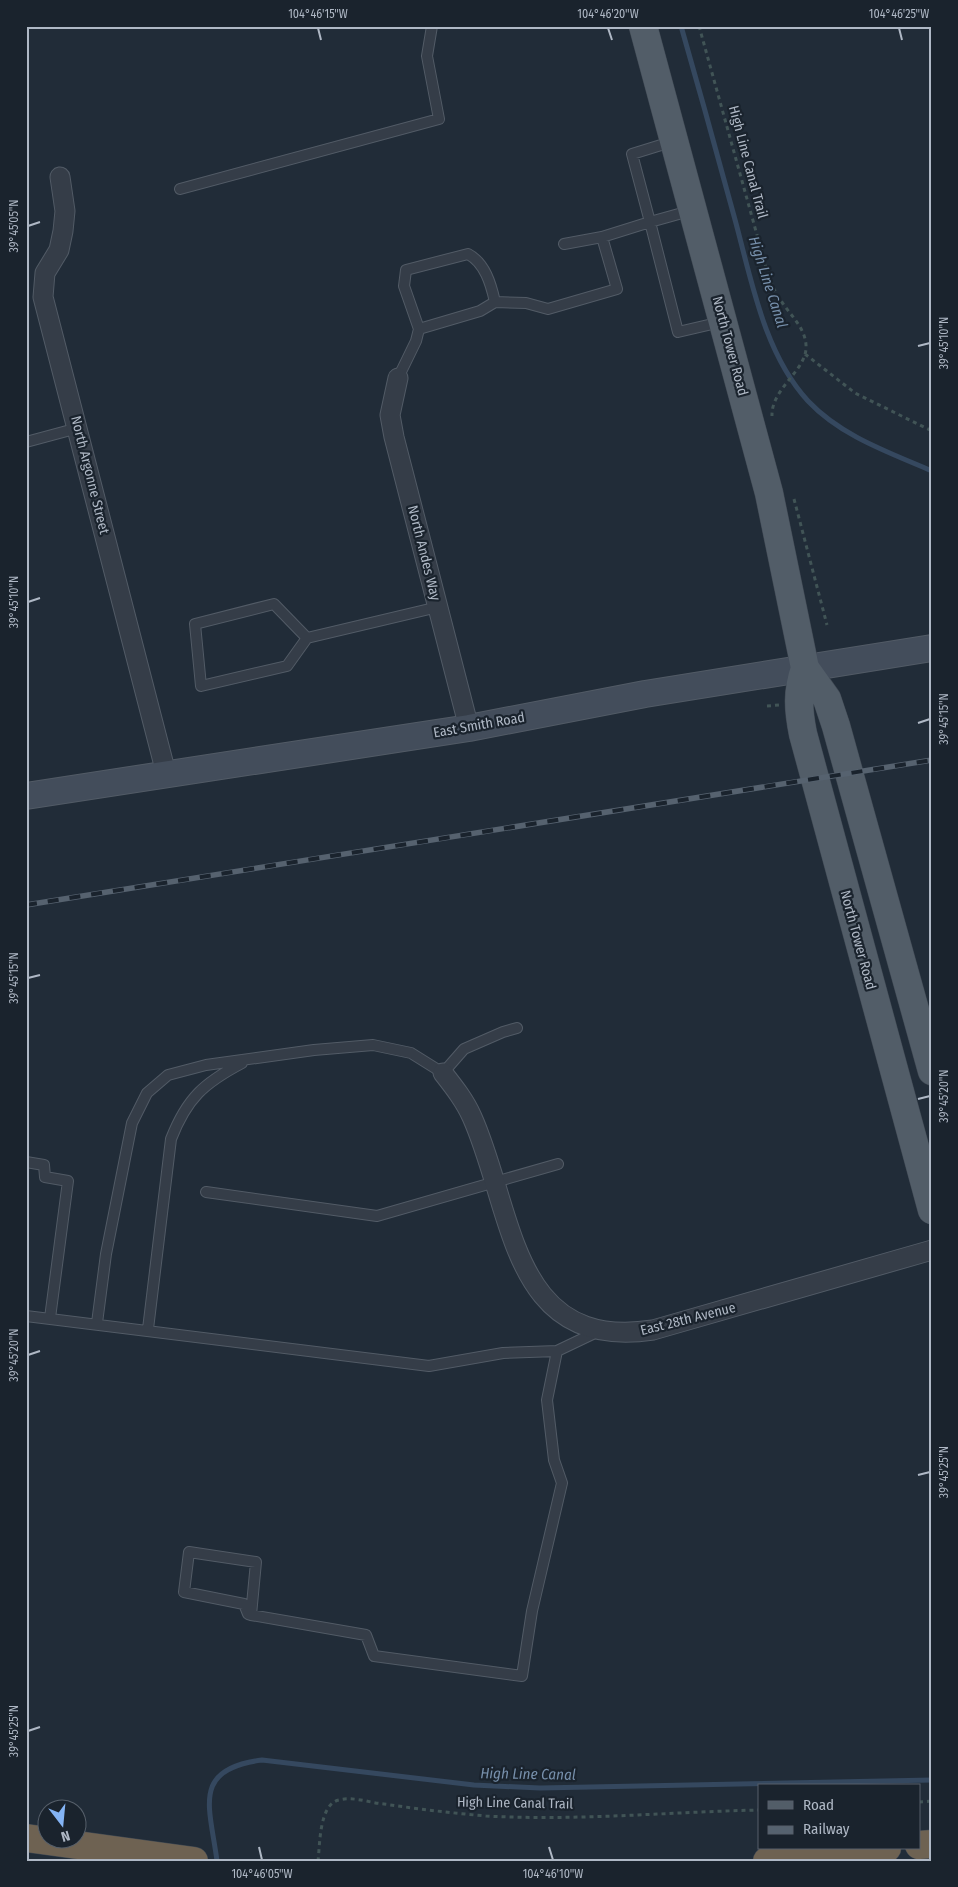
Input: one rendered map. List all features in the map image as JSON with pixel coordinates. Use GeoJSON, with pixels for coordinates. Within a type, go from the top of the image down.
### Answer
{"type":"FeatureCollection","features":[{"type":"Feature","properties":{"kind":"highway"},"geometry":{"type":"LineString","coordinates":[[26,1838],[190,1860]]}},
{"type":"Feature","properties":{"kind":"highway"},"geometry":{"type":"LineString","coordinates":[[767,1861],[869,1850]]}},
{"type":"Feature","properties":{"kind":"main road","name":"North Tower Road"},"geometry":{"type":"LineString","coordinates":[[643,26],[769,493],[805,668],[827,699],[836,726],[932,1071]]}},
{"type":"Feature","properties":{"kind":"main road","name":"North Tower Road"},"geometry":{"type":"LineString","coordinates":[[805,668],[798,689],[797,703],[802,734],[932,1210]]}},
{"type":"Feature","properties":{"kind":"street","name":"North Argonne Street"},"geometry":{"type":"LineString","coordinates":[[60,177],[65,212],[63,232],[58,250],[45,273],[43,297],[166,774]]}},
{"type":"Feature","properties":{"kind":"street","name":"North Andes Way"},"geometry":{"type":"LineString","coordinates":[[398,378],[390,415],[394,437],[469,728]]}},
{"type":"Feature","properties":{"kind":"street","name":"East Smith Road"},"geometry":{"type":"LineString","coordinates":[[26,796],[469,728],[645,694],[932,648]]}},
{"type":"Feature","properties":{"kind":"street","name":"East 28th Avenue"},"geometry":{"type":"LineString","coordinates":[[443,1073],[472,1116],[522,1264],[536,1287],[554,1307],[567,1316],[600,1330],[636,1333],[653,1330],[932,1250]]}},
{"type":"Feature","properties":{"kind":"lane"},"geometry":{"type":"LineString","coordinates":[[180,189],[439,119],[426,56],[432,26]]}},
{"type":"Feature","properties":{"kind":"lane"},"geometry":{"type":"LineString","coordinates":[[675,141],[632,154],[678,332],[724,321]]}},
{"type":"Feature","properties":{"kind":"lane"},"geometry":{"type":"LineString","coordinates":[[564,244],[602,238],[694,210]]}},
{"type":"Feature","properties":{"kind":"lane"},"geometry":{"type":"LineString","coordinates":[[419,329],[480,311],[495,302],[526,303],[548,309],[617,289],[602,238]]}},
{"type":"Feature","properties":{"kind":"lane"},"geometry":{"type":"LineString","coordinates":[[398,378],[416,341],[419,329],[404,286],[406,270],[468,254],[477,259],[490,283],[495,302]]}},
{"type":"Feature","properties":{"kind":"lane"},"geometry":{"type":"LineString","coordinates":[[26,442],[78,428]]}},
{"type":"Feature","properties":{"kind":"lane"},"geometry":{"type":"LineString","coordinates":[[307,638],[274,604],[195,624],[201,686],[287,666],[307,638],[438,607]]}},
{"type":"Feature","properties":{"kind":"lane"},"geometry":{"type":"LineString","coordinates":[[98,1324],[106,1254],[132,1123],[147,1093],[168,1075],[206,1065],[246,1061],[314,1050],[374,1046],[411,1053],[443,1073],[464,1049],[502,1032],[517,1028]]}},
{"type":"Feature","properties":{"kind":"lane"},"geometry":{"type":"LineString","coordinates":[[148,1329],[171,1139],[180,1115],[195,1094],[214,1078],[246,1061]]}},
{"type":"Feature","properties":{"kind":"lane"},"geometry":{"type":"LineString","coordinates":[[26,1162],[44,1165],[45,1176],[68,1181],[50,1318]]}},
{"type":"Feature","properties":{"kind":"lane"},"geometry":{"type":"LineString","coordinates":[[206,1192],[377,1216],[558,1164]]}},
{"type":"Feature","properties":{"kind":"lane"},"geometry":{"type":"LineString","coordinates":[[26,1316],[148,1329],[429,1366],[503,1353],[557,1351],[600,1330]]}},
{"type":"Feature","properties":{"kind":"lane"},"geometry":{"type":"LineString","coordinates":[[251,1615],[256,1562],[189,1552],[184,1592],[244,1604],[248,1614],[251,1615],[366,1635],[374,1656],[522,1676],[532,1611],[562,1483],[554,1460],[546,1400],[557,1351]]}},
{"type":"Feature","properties":{"kind":"path","name":"High Line Canal Trail"},"geometry":{"type":"LineString","coordinates":[[699,26],[767,271],[780,300],[803,332],[806,345],[805,354]]}},
{"type":"Feature","properties":{"kind":"path"},"geometry":{"type":"LineString","coordinates":[[772,419],[771,405],[805,354],[855,393],[932,431]]}},
{"type":"Feature","properties":{"kind":"path"},"geometry":{"type":"LineString","coordinates":[[793,496],[827,624]]}},
{"type":"Feature","properties":{"kind":"path","name":"High Line Canal Trail"},"geometry":{"type":"LineString","coordinates":[[318,1861],[323,1817],[328,1808],[337,1800],[352,1799],[437,1812],[507,1816],[758,1810]]}},
{"type":"Feature","properties":{"kind":"waterway","name":"High Line Canal"},"geometry":{"type":"LineString","coordinates":[[681,26],[760,313],[780,360],[808,401],[835,424],[882,450],[932,471]]}},
{"type":"Feature","properties":{"kind":"waterway","name":"High Line Canal"},"geometry":{"type":"LineString","coordinates":[[217,1861],[209,1808],[210,1794],[215,1782],[224,1772],[239,1765],[262,1760],[474,1785],[540,1788],[932,1780]]}},
{"type":"Feature","properties":{"kind":"railway"},"geometry":{"type":"LineString","coordinates":[[26,905],[932,760]]}}]}
